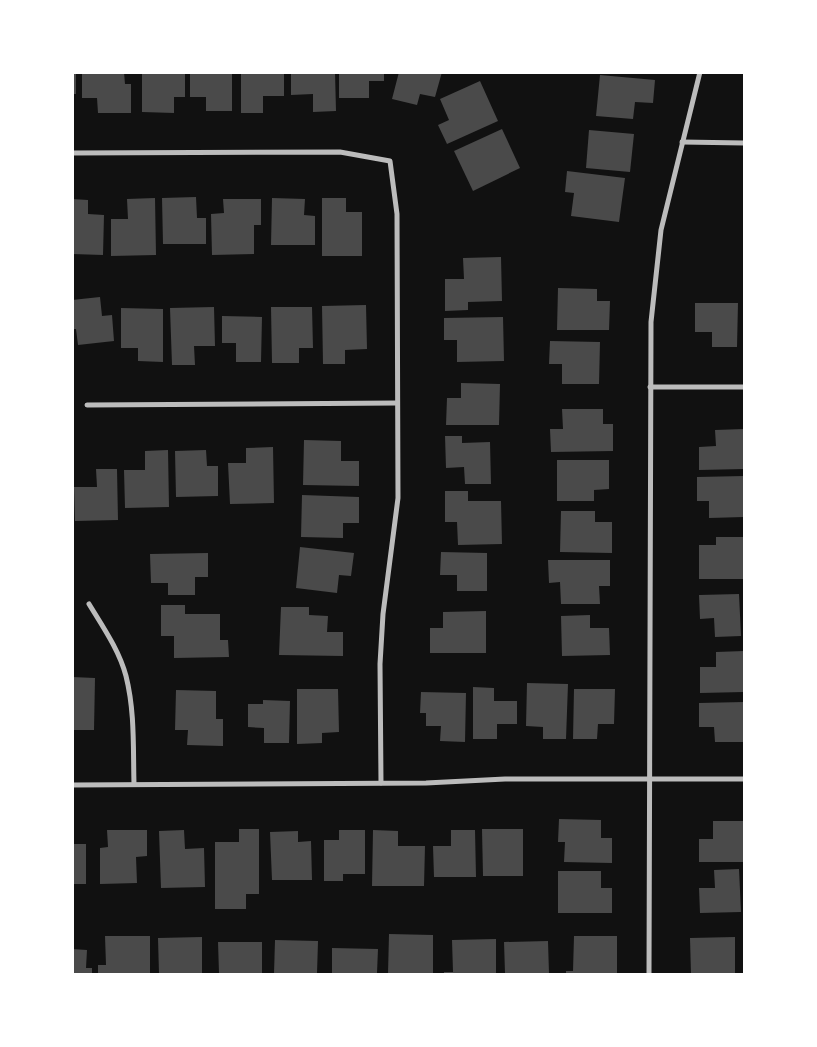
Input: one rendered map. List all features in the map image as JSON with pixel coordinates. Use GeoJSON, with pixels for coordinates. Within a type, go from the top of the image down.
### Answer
{"type":"FeatureCollection","features":[{"type":"Feature","properties":{"kind":"street"},"geometry":{"type":"LineString","coordinates":[[650,974],[651,322],[661,230],[700,72]]}},
{"type":"Feature","properties":{"kind":"street"},"geometry":{"type":"LineString","coordinates":[[682,142],[744,143]]}},
{"type":"Feature","properties":{"kind":"street"},"geometry":{"type":"LineString","coordinates":[[72,153],[340,152],[390,161],[397,214],[398,498],[383,614],[380,664],[381,784]]}},
{"type":"Feature","properties":{"kind":"street"},"geometry":{"type":"LineString","coordinates":[[650,387],[744,387]]}},
{"type":"Feature","properties":{"kind":"street"},"geometry":{"type":"LineString","coordinates":[[87,405],[397,403]]}},
{"type":"Feature","properties":{"kind":"street"},"geometry":{"type":"LineString","coordinates":[[90,604],[114,646],[126,675],[132,705],[134,784]]}},
{"type":"Feature","properties":{"kind":"street"},"geometry":{"type":"LineString","coordinates":[[72,785],[426,784],[505,778],[744,778]]}},
{"type":"Feature","properties":{"kind":"building"},"geometry":{"type":"Polygon","coordinates":[[[72,72],[76,72],[76,94],[72,94],[72,72]]]}},
{"type":"Feature","properties":{"kind":"building"},"geometry":{"type":"Polygon","coordinates":[[[82,72],[124,72],[125,84],[131,84],[131,113],[98,113],[97,98],[82,98],[82,72]]]}},
{"type":"Feature","properties":{"kind":"building"},"geometry":{"type":"Polygon","coordinates":[[[142,72],[185,72],[185,97],[174,97],[174,113],[142,112],[142,72]]]}},
{"type":"Feature","properties":{"kind":"building"},"geometry":{"type":"Polygon","coordinates":[[[190,72],[232,72],[232,111],[206,111],[206,97],[190,97],[190,72]]]}},
{"type":"Feature","properties":{"kind":"building"},"geometry":{"type":"Polygon","coordinates":[[[241,72],[284,72],[284,96],[263,96],[263,113],[241,113],[241,72]]]}},
{"type":"Feature","properties":{"kind":"building"},"geometry":{"type":"Polygon","coordinates":[[[291,72],[335,72],[336,111],[313,112],[313,94],[291,95],[291,72]]]}},
{"type":"Feature","properties":{"kind":"building"},"geometry":{"type":"Polygon","coordinates":[[[339,72],[384,72],[384,81],[369,81],[369,98],[339,98],[339,72]]]}},
{"type":"Feature","properties":{"kind":"building"},"geometry":{"type":"Polygon","coordinates":[[[399,72],[442,72],[435,97],[420,94],[417,105],[392,99],[399,72]]]}},
{"type":"Feature","properties":{"kind":"building"},"geometry":{"type":"Polygon","coordinates":[[[600,75],[655,80],[653,103],[635,102],[633,119],[596,116],[600,75]]]}},
{"type":"Feature","properties":{"kind":"building"},"geometry":{"type":"Polygon","coordinates":[[[480,81],[498,121],[447,144],[438,125],[449,120],[440,99],[480,81]]]}},
{"type":"Feature","properties":{"kind":"building"},"geometry":{"type":"Polygon","coordinates":[[[502,129],[520,168],[473,191],[454,151],[502,129]]]}},
{"type":"Feature","properties":{"kind":"building"},"geometry":{"type":"Polygon","coordinates":[[[589,130],[634,134],[630,172],[586,168],[589,130]]]}},
{"type":"Feature","properties":{"kind":"building"},"geometry":{"type":"Polygon","coordinates":[[[567,171],[625,178],[619,222],[571,216],[574,193],[565,192],[567,171]]]}},
{"type":"Feature","properties":{"kind":"building"},"geometry":{"type":"Polygon","coordinates":[[[196,197],[197,218],[206,218],[206,244],[163,244],[162,198],[196,197]]]}},
{"type":"Feature","properties":{"kind":"building"},"geometry":{"type":"Polygon","coordinates":[[[155,198],[156,255],[111,256],[111,219],[128,219],[127,199],[155,198]]]}},
{"type":"Feature","properties":{"kind":"building"},"geometry":{"type":"Polygon","coordinates":[[[272,198],[305,199],[304,215],[315,216],[315,245],[271,245],[272,198]]]}},
{"type":"Feature","properties":{"kind":"building"},"geometry":{"type":"Polygon","coordinates":[[[322,198],[346,198],[346,212],[362,212],[362,256],[322,256],[322,198]]]}},
{"type":"Feature","properties":{"kind":"building"},"geometry":{"type":"Polygon","coordinates":[[[72,199],[88,200],[88,214],[104,215],[103,255],[72,254],[72,199]]]}},
{"type":"Feature","properties":{"kind":"building"},"geometry":{"type":"Polygon","coordinates":[[[223,199],[261,199],[261,225],[254,225],[254,254],[212,255],[211,214],[224,213],[223,199]]]}},
{"type":"Feature","properties":{"kind":"building"},"geometry":{"type":"Polygon","coordinates":[[[501,257],[502,301],[468,302],[468,310],[445,311],[445,279],[464,279],[463,258],[501,257]]]}},
{"type":"Feature","properties":{"kind":"building"},"geometry":{"type":"Polygon","coordinates":[[[558,288],[597,289],[597,301],[610,301],[609,330],[557,330],[558,288]]]}},
{"type":"Feature","properties":{"kind":"building"},"geometry":{"type":"Polygon","coordinates":[[[100,297],[102,316],[112,315],[114,341],[78,345],[76,329],[72,329],[72,300],[100,297]]]}},
{"type":"Feature","properties":{"kind":"building"},"geometry":{"type":"Polygon","coordinates":[[[695,303],[738,303],[737,347],[712,347],[712,332],[695,332],[695,303]]]}},
{"type":"Feature","properties":{"kind":"building"},"geometry":{"type":"Polygon","coordinates":[[[366,305],[367,349],[345,350],[345,364],[323,364],[322,306],[366,305]]]}},
{"type":"Feature","properties":{"kind":"building"},"geometry":{"type":"Polygon","coordinates":[[[214,307],[215,346],[194,346],[195,365],[172,365],[170,308],[214,307]]]}},
{"type":"Feature","properties":{"kind":"building"},"geometry":{"type":"Polygon","coordinates":[[[271,307],[312,307],[313,348],[299,348],[299,363],[272,363],[271,307]]]}},
{"type":"Feature","properties":{"kind":"building"},"geometry":{"type":"Polygon","coordinates":[[[121,308],[163,309],[163,362],[138,361],[138,348],[121,348],[121,308]]]}},
{"type":"Feature","properties":{"kind":"building"},"geometry":{"type":"Polygon","coordinates":[[[222,316],[262,317],[261,362],[236,362],[236,343],[222,343],[222,316]]]}},
{"type":"Feature","properties":{"kind":"building"},"geometry":{"type":"Polygon","coordinates":[[[503,317],[504,361],[457,362],[457,340],[444,340],[444,318],[503,317]]]}},
{"type":"Feature","properties":{"kind":"building"},"geometry":{"type":"Polygon","coordinates":[[[550,341],[600,342],[599,384],[562,384],[562,364],[549,364],[550,341]]]}},
{"type":"Feature","properties":{"kind":"building"},"geometry":{"type":"Polygon","coordinates":[[[461,383],[500,384],[499,425],[446,425],[447,398],[461,398],[461,383]]]}},
{"type":"Feature","properties":{"kind":"building"},"geometry":{"type":"Polygon","coordinates":[[[562,409],[603,409],[603,424],[613,424],[613,451],[551,452],[550,429],[563,429],[562,409]]]}},
{"type":"Feature","properties":{"kind":"building"},"geometry":{"type":"Polygon","coordinates":[[[744,429],[744,469],[699,470],[699,447],[716,446],[715,430],[744,429]]]}},
{"type":"Feature","properties":{"kind":"building"},"geometry":{"type":"Polygon","coordinates":[[[445,436],[462,436],[462,443],[490,442],[491,484],[465,484],[464,467],[446,468],[445,436]]]}},
{"type":"Feature","properties":{"kind":"building"},"geometry":{"type":"Polygon","coordinates":[[[304,440],[341,441],[341,461],[359,461],[359,486],[303,485],[304,440]]]}},
{"type":"Feature","properties":{"kind":"building"},"geometry":{"type":"Polygon","coordinates":[[[273,447],[274,503],[230,504],[228,463],[246,463],[246,448],[273,447]]]}},
{"type":"Feature","properties":{"kind":"building"},"geometry":{"type":"Polygon","coordinates":[[[168,450],[169,507],[125,508],[124,470],[145,470],[145,451],[168,450]]]}},
{"type":"Feature","properties":{"kind":"building"},"geometry":{"type":"Polygon","coordinates":[[[206,450],[207,466],[218,466],[218,496],[176,497],[175,451],[206,450]]]}},
{"type":"Feature","properties":{"kind":"building"},"geometry":{"type":"Polygon","coordinates":[[[557,460],[609,460],[609,489],[594,490],[594,501],[557,501],[557,460]]]}},
{"type":"Feature","properties":{"kind":"building"},"geometry":{"type":"Polygon","coordinates":[[[96,469],[117,469],[118,520],[75,521],[74,487],[97,487],[96,469]]]}},
{"type":"Feature","properties":{"kind":"building"},"geometry":{"type":"Polygon","coordinates":[[[744,476],[744,517],[709,518],[709,501],[697,501],[697,477],[744,476]]]}},
{"type":"Feature","properties":{"kind":"building"},"geometry":{"type":"Polygon","coordinates":[[[445,491],[468,491],[468,501],[501,501],[502,544],[458,545],[457,522],[445,522],[445,491]]]}},
{"type":"Feature","properties":{"kind":"building"},"geometry":{"type":"Polygon","coordinates":[[[302,495],[359,497],[359,523],[343,523],[343,538],[301,537],[302,495]]]}},
{"type":"Feature","properties":{"kind":"building"},"geometry":{"type":"Polygon","coordinates":[[[561,511],[595,511],[595,522],[612,522],[612,553],[560,552],[561,511]]]}},
{"type":"Feature","properties":{"kind":"building"},"geometry":{"type":"Polygon","coordinates":[[[716,537],[744,537],[744,579],[699,579],[699,545],[716,545],[716,537]]]}},
{"type":"Feature","properties":{"kind":"building"},"geometry":{"type":"Polygon","coordinates":[[[300,547],[354,553],[351,576],[339,575],[337,593],[296,588],[300,547]]]}},
{"type":"Feature","properties":{"kind":"building"},"geometry":{"type":"Polygon","coordinates":[[[441,552],[487,553],[487,591],[457,591],[457,575],[440,575],[441,552]]]}},
{"type":"Feature","properties":{"kind":"building"},"geometry":{"type":"Polygon","coordinates":[[[208,553],[208,577],[195,577],[195,595],[168,595],[168,583],[151,583],[150,554],[208,553]]]}},
{"type":"Feature","properties":{"kind":"building"},"geometry":{"type":"Polygon","coordinates":[[[548,560],[610,560],[610,586],[599,586],[600,604],[561,604],[560,582],[549,583],[548,560]]]}},
{"type":"Feature","properties":{"kind":"building"},"geometry":{"type":"Polygon","coordinates":[[[739,594],[741,636],[715,637],[714,618],[700,619],[699,595],[739,594]]]}},
{"type":"Feature","properties":{"kind":"building"},"geometry":{"type":"Polygon","coordinates":[[[161,605],[185,605],[185,614],[220,614],[220,640],[228,640],[229,657],[174,658],[174,636],[161,636],[161,605]]]}},
{"type":"Feature","properties":{"kind":"building"},"geometry":{"type":"Polygon","coordinates":[[[281,607],[309,607],[309,615],[328,616],[327,632],[343,632],[343,656],[279,655],[281,607]]]}},
{"type":"Feature","properties":{"kind":"building"},"geometry":{"type":"Polygon","coordinates":[[[486,611],[486,653],[430,653],[430,628],[443,628],[443,612],[486,611]]]}},
{"type":"Feature","properties":{"kind":"building"},"geometry":{"type":"Polygon","coordinates":[[[590,615],[590,628],[609,628],[610,655],[562,656],[561,616],[590,615]]]}},
{"type":"Feature","properties":{"kind":"building"},"geometry":{"type":"Polygon","coordinates":[[[744,651],[744,692],[700,693],[700,667],[716,667],[716,652],[744,651]]]}},
{"type":"Feature","properties":{"kind":"building"},"geometry":{"type":"Polygon","coordinates":[[[72,677],[95,678],[94,730],[72,730],[72,677]]]}},
{"type":"Feature","properties":{"kind":"building"},"geometry":{"type":"Polygon","coordinates":[[[527,683],[568,684],[566,739],[543,739],[543,727],[526,726],[527,683]]]}},
{"type":"Feature","properties":{"kind":"building"},"geometry":{"type":"Polygon","coordinates":[[[473,687],[494,688],[494,701],[517,701],[517,724],[497,724],[497,739],[473,739],[473,687]]]}},
{"type":"Feature","properties":{"kind":"building"},"geometry":{"type":"Polygon","coordinates":[[[297,689],[338,689],[339,732],[322,733],[322,743],[297,744],[297,689]]]}},
{"type":"Feature","properties":{"kind":"building"},"geometry":{"type":"Polygon","coordinates":[[[574,689],[615,689],[614,724],[598,724],[597,739],[573,739],[574,689]]]}},
{"type":"Feature","properties":{"kind":"building"},"geometry":{"type":"Polygon","coordinates":[[[176,690],[216,691],[216,719],[223,719],[223,746],[187,745],[188,730],[175,730],[176,690]]]}},
{"type":"Feature","properties":{"kind":"building"},"geometry":{"type":"Polygon","coordinates":[[[421,692],[466,693],[465,742],[440,741],[441,726],[426,726],[426,713],[420,713],[421,692]]]}},
{"type":"Feature","properties":{"kind":"building"},"geometry":{"type":"Polygon","coordinates":[[[263,700],[290,701],[289,743],[264,743],[264,728],[248,727],[248,704],[263,704],[263,700]]]}},
{"type":"Feature","properties":{"kind":"building"},"geometry":{"type":"Polygon","coordinates":[[[744,702],[744,742],[715,742],[714,727],[699,727],[699,703],[744,702]]]}},
{"type":"Feature","properties":{"kind":"building"},"geometry":{"type":"Polygon","coordinates":[[[559,819],[601,820],[601,838],[612,838],[612,863],[564,862],[565,842],[558,842],[559,819]]]}},
{"type":"Feature","properties":{"kind":"building"},"geometry":{"type":"Polygon","coordinates":[[[713,821],[744,821],[744,862],[699,862],[699,839],[713,839],[713,821]]]}},
{"type":"Feature","properties":{"kind":"building"},"geometry":{"type":"Polygon","coordinates":[[[239,829],[259,829],[259,894],[246,894],[246,909],[215,909],[215,842],[239,842],[239,829]]]}},
{"type":"Feature","properties":{"kind":"building"},"geometry":{"type":"Polygon","coordinates":[[[482,829],[523,829],[523,876],[483,876],[482,829]]]}},
{"type":"Feature","properties":{"kind":"building"},"geometry":{"type":"Polygon","coordinates":[[[107,830],[147,830],[147,856],[136,857],[137,883],[100,884],[100,848],[108,847],[107,830]]]}},
{"type":"Feature","properties":{"kind":"building"},"geometry":{"type":"Polygon","coordinates":[[[184,830],[185,849],[204,848],[205,887],[161,888],[159,831],[184,830]]]}},
{"type":"Feature","properties":{"kind":"building"},"geometry":{"type":"Polygon","coordinates":[[[339,830],[365,830],[365,874],[343,874],[343,881],[324,881],[324,840],[339,840],[339,830]]]}},
{"type":"Feature","properties":{"kind":"building"},"geometry":{"type":"Polygon","coordinates":[[[373,830],[398,831],[398,846],[425,846],[424,886],[372,886],[373,830]]]}},
{"type":"Feature","properties":{"kind":"building"},"geometry":{"type":"Polygon","coordinates":[[[451,830],[475,830],[476,877],[434,877],[433,846],[451,846],[451,830]]]}},
{"type":"Feature","properties":{"kind":"building"},"geometry":{"type":"Polygon","coordinates":[[[298,831],[298,842],[311,841],[312,880],[272,880],[270,832],[298,831]]]}},
{"type":"Feature","properties":{"kind":"building"},"geometry":{"type":"Polygon","coordinates":[[[72,844],[86,844],[86,884],[72,884],[72,844]]]}},
{"type":"Feature","properties":{"kind":"building"},"geometry":{"type":"Polygon","coordinates":[[[739,869],[741,912],[700,913],[699,888],[715,888],[714,870],[739,869]]]}},
{"type":"Feature","properties":{"kind":"building"},"geometry":{"type":"Polygon","coordinates":[[[558,871],[601,871],[601,888],[612,888],[612,913],[558,913],[558,871]]]}},
{"type":"Feature","properties":{"kind":"building"},"geometry":{"type":"Polygon","coordinates":[[[389,934],[433,935],[433,974],[388,974],[389,934]]]}},
{"type":"Feature","properties":{"kind":"building"},"geometry":{"type":"Polygon","coordinates":[[[105,936],[150,936],[150,973],[98,974],[98,965],[106,965],[105,936]]]}},
{"type":"Feature","properties":{"kind":"building"},"geometry":{"type":"Polygon","coordinates":[[[574,936],[617,936],[617,974],[566,974],[566,971],[573,971],[574,936]]]}},
{"type":"Feature","properties":{"kind":"building"},"geometry":{"type":"Polygon","coordinates":[[[202,937],[202,974],[159,974],[158,938],[202,937]]]}},
{"type":"Feature","properties":{"kind":"building"},"geometry":{"type":"Polygon","coordinates":[[[735,937],[735,974],[691,974],[690,938],[735,937]]]}},
{"type":"Feature","properties":{"kind":"building"},"geometry":{"type":"Polygon","coordinates":[[[496,939],[496,974],[444,974],[444,972],[453,972],[452,940],[496,939]]]}},
{"type":"Feature","properties":{"kind":"building"},"geometry":{"type":"Polygon","coordinates":[[[275,940],[318,941],[317,974],[274,974],[275,940]]]}},
{"type":"Feature","properties":{"kind":"building"},"geometry":{"type":"Polygon","coordinates":[[[548,941],[549,974],[505,974],[504,942],[548,941]]]}},
{"type":"Feature","properties":{"kind":"building"},"geometry":{"type":"Polygon","coordinates":[[[218,942],[262,942],[262,974],[219,974],[218,942]]]}},
{"type":"Feature","properties":{"kind":"building"},"geometry":{"type":"Polygon","coordinates":[[[332,948],[378,949],[377,973],[332,974],[332,948]]]}},
{"type":"Feature","properties":{"kind":"building"},"geometry":{"type":"Polygon","coordinates":[[[72,949],[87,950],[86,968],[92,968],[92,974],[72,974],[72,949]]]}}]}
